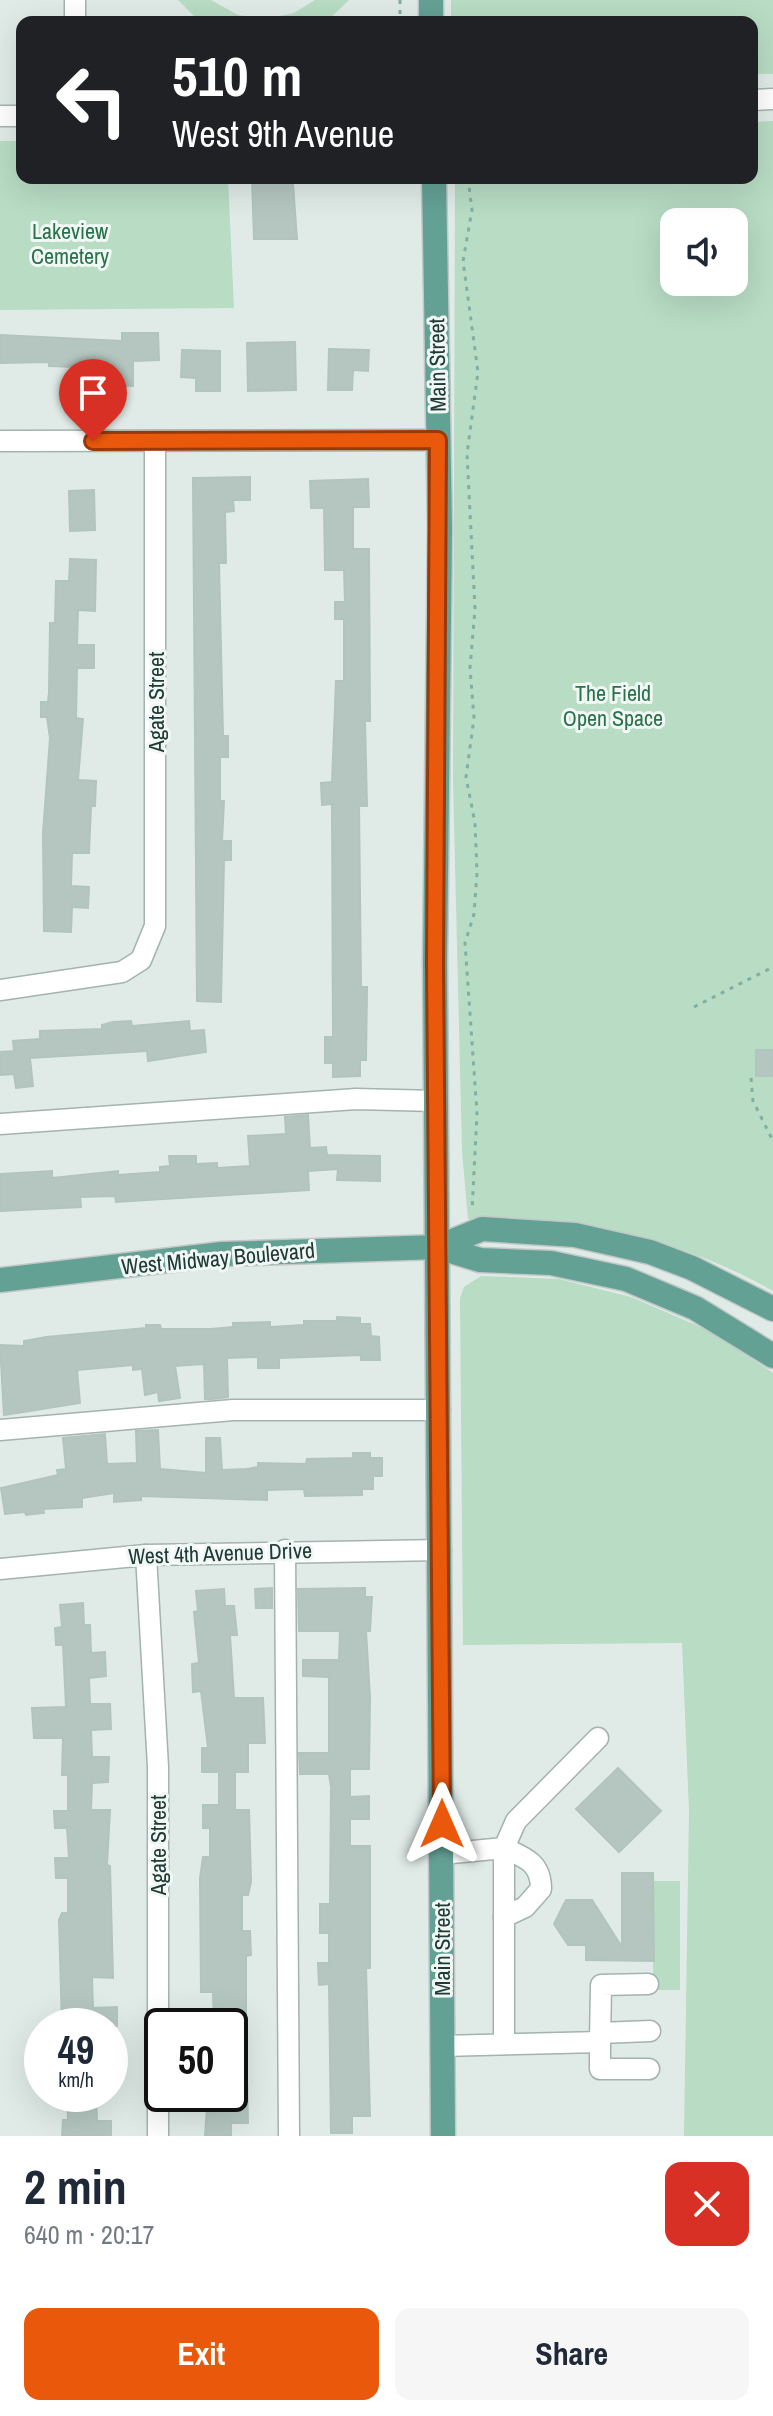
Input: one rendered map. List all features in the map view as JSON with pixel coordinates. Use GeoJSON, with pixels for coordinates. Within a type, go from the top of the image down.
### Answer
{"type":"FeatureCollection","features":[{"type":"Feature","properties":{"kind":"main road","name":"Main Street"},"geometry":{"type":"LineString","coordinates":[[434,184],[438,440],[436,1101],[443,2136]]}},
{"type":"Feature","properties":{"kind":"main road"},"geometry":{"type":"LineString","coordinates":[[438,1247],[482,1229],[575,1235],[650,1252],[692,1268],[773,1309]]}},
{"type":"Feature","properties":{"kind":"main road","name":"West Midway Boulevard"},"geometry":{"type":"LineString","coordinates":[[0,1280],[222,1254],[438,1247]]}},
{"type":"Feature","properties":{"kind":"main road"},"geometry":{"type":"LineString","coordinates":[[438,1247],[480,1260],[551,1263],[626,1279],[695,1308],[773,1356]]}},
{"type":"Feature","properties":{"kind":"street"},"geometry":{"type":"LineString","coordinates":[[0,441],[438,440]]}},
{"type":"Feature","properties":{"kind":"street","name":"Agate Street"},"geometry":{"type":"LineString","coordinates":[[0,990],[106,976],[141,960],[155,926],[155,441]]}},
{"type":"Feature","properties":{"kind":"street"},"geometry":{"type":"LineString","coordinates":[[0,1124],[356,1099],[436,1101]]}},
{"type":"Feature","properties":{"kind":"street"},"geometry":{"type":"LineString","coordinates":[[0,1430],[233,1410],[440,1410]]}},
{"type":"Feature","properties":{"kind":"street"},"geometry":{"type":"LineString","coordinates":[[285,1550],[289,2136]]}},
{"type":"Feature","properties":{"kind":"street","name":"West 4th Avenue Drive"},"geometry":{"type":"LineString","coordinates":[[0,1569],[146,1555],[285,1550],[441,1550]]}},
{"type":"Feature","properties":{"kind":"street","name":"Agate Street"},"geometry":{"type":"LineString","coordinates":[[146,1555],[158,1767],[158,2136]]}},
{"type":"Feature","properties":{"kind":"street"},"geometry":{"type":"LineString","coordinates":[[504,2044],[504,1848],[516,1821],[598,1738]]}},
{"type":"Feature","properties":{"kind":"street"},"geometry":{"type":"LineString","coordinates":[[442,1854],[504,1848],[536,1866],[541,1874],[541,1889],[525,1907],[504,1917]]}},
{"type":"Feature","properties":{"kind":"street"},"geometry":{"type":"LineString","coordinates":[[648,1984],[601,1985],[600,2069],[649,2069]]}},
{"type":"Feature","properties":{"kind":"street"},"geometry":{"type":"LineString","coordinates":[[442,2046],[504,2044],[650,2031]]}},
{"type":"Feature","properties":{"kind":"path"},"geometry":{"type":"LineString","coordinates":[[469,184],[472,210],[463,261],[478,372],[467,454],[475,609],[470,668],[474,718],[466,777],[475,823],[477,873],[474,914],[465,943],[477,1113],[471,1215]]}},
{"type":"Feature","properties":{"kind":"path"},"geometry":{"type":"LineString","coordinates":[[694,1007],[773,967]]}},
{"type":"Feature","properties":{"kind":"path"},"geometry":{"type":"LineString","coordinates":[[751,1078],[753,1101],[773,1141]]}},
{"type":"Feature","properties":{"kind":"green space"},"geometry":{"type":"Polygon","coordinates":[[[178,0],[211,0],[245,16],[194,16],[178,0]]]}},
{"type":"Feature","properties":{"kind":"green space"},"geometry":{"type":"Polygon","coordinates":[[[315,0],[349,0],[332,16],[280,16],[294,13],[315,0]]]}},
{"type":"Feature","properties":{"kind":"green space"},"geometry":{"type":"Polygon","coordinates":[[[451,0],[773,0],[773,74],[758,74],[758,16],[451,16],[451,0]]]}},
{"type":"Feature","properties":{"kind":"green space","name":"The Field Open Space"},"geometry":{"type":"Polygon","coordinates":[[[773,121],[773,1291],[698,1256],[625,1235],[550,1224],[468,1219],[462,1151],[453,781],[455,184],[758,184],[758,122],[773,121]]]}},
{"type":"Feature","properties":{"kind":"green space","name":"Lakeview Cemetery"},"geometry":{"type":"Polygon","coordinates":[[[0,141],[16,141],[16,184],[228,184],[234,308],[0,310],[0,141]]]}},
{"type":"Feature","properties":{"kind":"green space"},"geometry":{"type":"Polygon","coordinates":[[[481,1276],[559,1279],[631,1297],[712,1332],[773,1373],[773,2136],[684,2136],[689,1811],[682,1643],[463,1645],[460,1298],[464,1287],[481,1276]]]}},
{"type":"Feature","properties":{"kind":"green space"},"geometry":{"type":"Polygon","coordinates":[[[653,1881],[680,1881],[680,1990],[653,1990],[653,1881]]]}},
{"type":"Feature","properties":{"kind":"building"},"geometry":{"type":"Polygon","coordinates":[[[252,184],[293,184],[297,239],[254,239],[252,184]]]}},
{"type":"Feature","properties":{"kind":"building"},"geometry":{"type":"Polygon","coordinates":[[[122,333],[158,333],[159,360],[133,361],[133,386],[73,383],[74,367],[49,366],[49,362],[0,363],[0,335],[122,341],[122,333]]]}},
{"type":"Feature","properties":{"kind":"building"},"geometry":{"type":"Polygon","coordinates":[[[295,342],[296,390],[248,391],[247,343],[295,342]]]}},
{"type":"Feature","properties":{"kind":"building"},"geometry":{"type":"Polygon","coordinates":[[[329,349],[369,350],[368,371],[353,370],[352,390],[328,390],[329,349]]]}},
{"type":"Feature","properties":{"kind":"building"},"geometry":{"type":"Polygon","coordinates":[[[182,350],[220,351],[220,391],[196,391],[196,378],[181,377],[182,350]]]}},
{"type":"Feature","properties":{"kind":"building"},"geometry":{"type":"Polygon","coordinates":[[[250,477],[250,500],[233,500],[234,511],[225,512],[226,563],[219,563],[223,736],[228,736],[228,757],[220,757],[220,801],[224,801],[222,841],[231,841],[231,860],[224,860],[221,1002],[197,1001],[193,478],[250,477]]]}},
{"type":"Feature","properties":{"kind":"building"},"geometry":{"type":"Polygon","coordinates":[[[368,479],[369,507],[353,507],[353,549],[369,549],[370,721],[365,721],[367,806],[359,806],[361,987],[367,987],[366,1060],[360,1060],[360,1076],[333,1077],[333,1063],[325,1063],[325,1037],[333,1037],[332,804],[322,805],[321,783],[332,782],[336,681],[344,681],[344,619],[335,619],[335,602],[345,602],[344,570],[325,570],[324,508],[311,508],[310,481],[368,479]]]}},
{"type":"Feature","properties":{"kind":"building"},"geometry":{"type":"Polygon","coordinates":[[[94,490],[95,530],[70,531],[69,491],[94,490]]]}},
{"type":"Feature","properties":{"kind":"building"},"geometry":{"type":"Polygon","coordinates":[[[70,559],[96,560],[95,611],[78,610],[77,645],[94,645],[94,668],[77,668],[76,718],[83,719],[78,780],[96,781],[95,806],[91,806],[89,853],[72,853],[71,886],[89,887],[88,908],[72,907],[71,932],[44,931],[43,833],[50,738],[47,717],[41,717],[41,702],[48,702],[50,623],[55,623],[56,581],[69,581],[70,559]]]}},
{"type":"Feature","properties":{"kind":"building"},"geometry":{"type":"Polygon","coordinates":[[[131,1021],[132,1026],[189,1021],[190,1031],[204,1030],[206,1052],[148,1061],[147,1051],[30,1058],[33,1086],[16,1088],[14,1074],[0,1075],[0,1052],[14,1051],[13,1041],[40,1039],[40,1031],[102,1029],[102,1025],[131,1021]]]}},
{"type":"Feature","properties":{"kind":"building"},"geometry":{"type":"Polygon","coordinates":[[[756,1050],[773,1050],[773,1076],[756,1076],[756,1050]]]}},
{"type":"Feature","properties":{"kind":"building"},"geometry":{"type":"Polygon","coordinates":[[[308,1115],[310,1148],[326,1147],[327,1155],[380,1156],[380,1181],[337,1180],[338,1169],[308,1171],[309,1190],[116,1202],[115,1196],[80,1197],[81,1207],[0,1211],[0,1174],[52,1171],[52,1178],[118,1171],[118,1175],[160,1172],[160,1167],[170,1166],[169,1156],[196,1156],[196,1164],[217,1163],[217,1168],[250,1166],[248,1136],[286,1134],[285,1117],[308,1115]]]}},
{"type":"Feature","properties":{"kind":"building"},"geometry":{"type":"Polygon","coordinates":[[[337,1317],[360,1318],[360,1324],[370,1324],[371,1336],[379,1337],[380,1360],[361,1360],[361,1355],[279,1358],[279,1368],[258,1368],[258,1357],[227,1358],[228,1397],[212,1399],[205,1399],[204,1364],[175,1366],[180,1398],[159,1401],[158,1392],[145,1395],[142,1369],[133,1370],[133,1365],[77,1370],[80,1403],[4,1415],[0,1345],[24,1346],[24,1341],[46,1337],[146,1328],[146,1325],[160,1325],[161,1329],[211,1329],[233,1327],[233,1323],[270,1322],[270,1327],[304,1325],[304,1321],[337,1321],[337,1317]]]}},
{"type":"Feature","properties":{"kind":"building"},"geometry":{"type":"Polygon","coordinates":[[[158,1430],[160,1469],[206,1473],[206,1438],[220,1438],[222,1470],[258,1467],[258,1463],[306,1464],[307,1459],[353,1458],[353,1453],[370,1453],[370,1458],[382,1458],[382,1476],[373,1476],[373,1489],[362,1489],[362,1495],[305,1496],[304,1489],[267,1490],[267,1500],[141,1496],[141,1500],[114,1502],[114,1493],[82,1498],[82,1507],[43,1509],[44,1513],[26,1515],[25,1512],[5,1514],[1,1488],[58,1475],[57,1470],[66,1469],[63,1438],[105,1434],[107,1464],[137,1463],[136,1431],[158,1430]]]}},
{"type":"Feature","properties":{"kind":"building"},"geometry":{"type":"Polygon","coordinates":[[[272,1588],[272,1608],[256,1608],[255,1589],[272,1588]]]}},
{"type":"Feature","properties":{"kind":"building"},"geometry":{"type":"Polygon","coordinates":[[[365,1588],[365,1597],[372,1597],[370,1631],[366,1631],[370,1697],[369,1769],[350,1769],[350,1797],[369,1796],[369,1819],[350,1819],[350,1846],[370,1846],[370,1968],[366,1968],[370,2116],[352,2116],[352,2133],[331,2133],[329,1984],[319,1985],[318,1963],[329,1963],[329,1933],[320,1933],[320,1904],[330,1904],[331,1787],[329,1774],[300,1774],[299,1753],[329,1753],[329,1677],[303,1676],[303,1660],[339,1660],[340,1631],[299,1631],[298,1589],[365,1588]]]}},
{"type":"Feature","properties":{"kind":"building"},"geometry":{"type":"Polygon","coordinates":[[[224,1589],[225,1606],[234,1606],[237,1635],[230,1635],[234,1698],[263,1698],[265,1743],[248,1743],[248,1772],[235,1772],[235,1810],[249,1810],[251,1882],[248,1895],[242,1895],[242,1931],[250,1931],[251,1955],[246,1956],[246,2008],[213,2008],[213,1992],[201,1992],[200,1878],[203,1857],[210,1857],[210,1828],[203,1828],[203,1805],[219,1805],[219,1772],[202,1772],[202,1748],[208,1748],[201,1691],[193,1692],[192,1664],[199,1663],[194,1612],[198,1611],[196,1591],[224,1589]]]}},
{"type":"Feature","properties":{"kind":"building"},"geometry":{"type":"Polygon","coordinates":[[[83,1603],[84,1625],[90,1625],[91,1653],[105,1652],[106,1676],[89,1678],[90,1704],[110,1704],[111,1729],[91,1730],[92,1757],[109,1757],[108,1782],[92,1783],[91,1810],[110,1810],[107,1865],[110,1866],[113,1978],[92,1977],[93,2008],[61,2008],[59,1920],[62,1913],[68,1913],[68,1878],[56,1878],[55,1858],[69,1858],[67,1828],[55,1828],[54,1811],[68,1811],[68,1775],[62,1775],[63,1738],[34,1738],[32,1708],[66,1707],[63,1645],[56,1645],[55,1628],[62,1627],[60,1605],[83,1603]]]}},
{"type":"Feature","properties":{"kind":"building"},"geometry":{"type":"Polygon","coordinates":[[[618,1768],[661,1811],[619,1852],[576,1809],[618,1768]]]}},
{"type":"Feature","properties":{"kind":"building"},"geometry":{"type":"Polygon","coordinates":[[[622,1873],[653,1873],[654,1961],[586,1960],[586,1945],[568,1945],[554,1924],[566,1900],[592,1900],[622,1947],[622,1873]]]}},
{"type":"Feature","properties":{"kind":"building"},"geometry":{"type":"Polygon","coordinates":[[[68,2112],[97,2112],[97,2121],[111,2121],[111,2136],[62,2136],[63,2120],[68,2120],[68,2112]]]}},
{"type":"Feature","properties":{"kind":"building"},"geometry":{"type":"Polygon","coordinates":[[[207,2112],[248,2112],[248,2123],[231,2123],[231,2136],[205,2136],[207,2112]]]}},
{"type":"Feature","properties":{"kind":"route"},"geometry":{"type":"LineString","coordinates":[[93,441],[438,440],[440,529],[435,963],[442,1824]]}}]}
